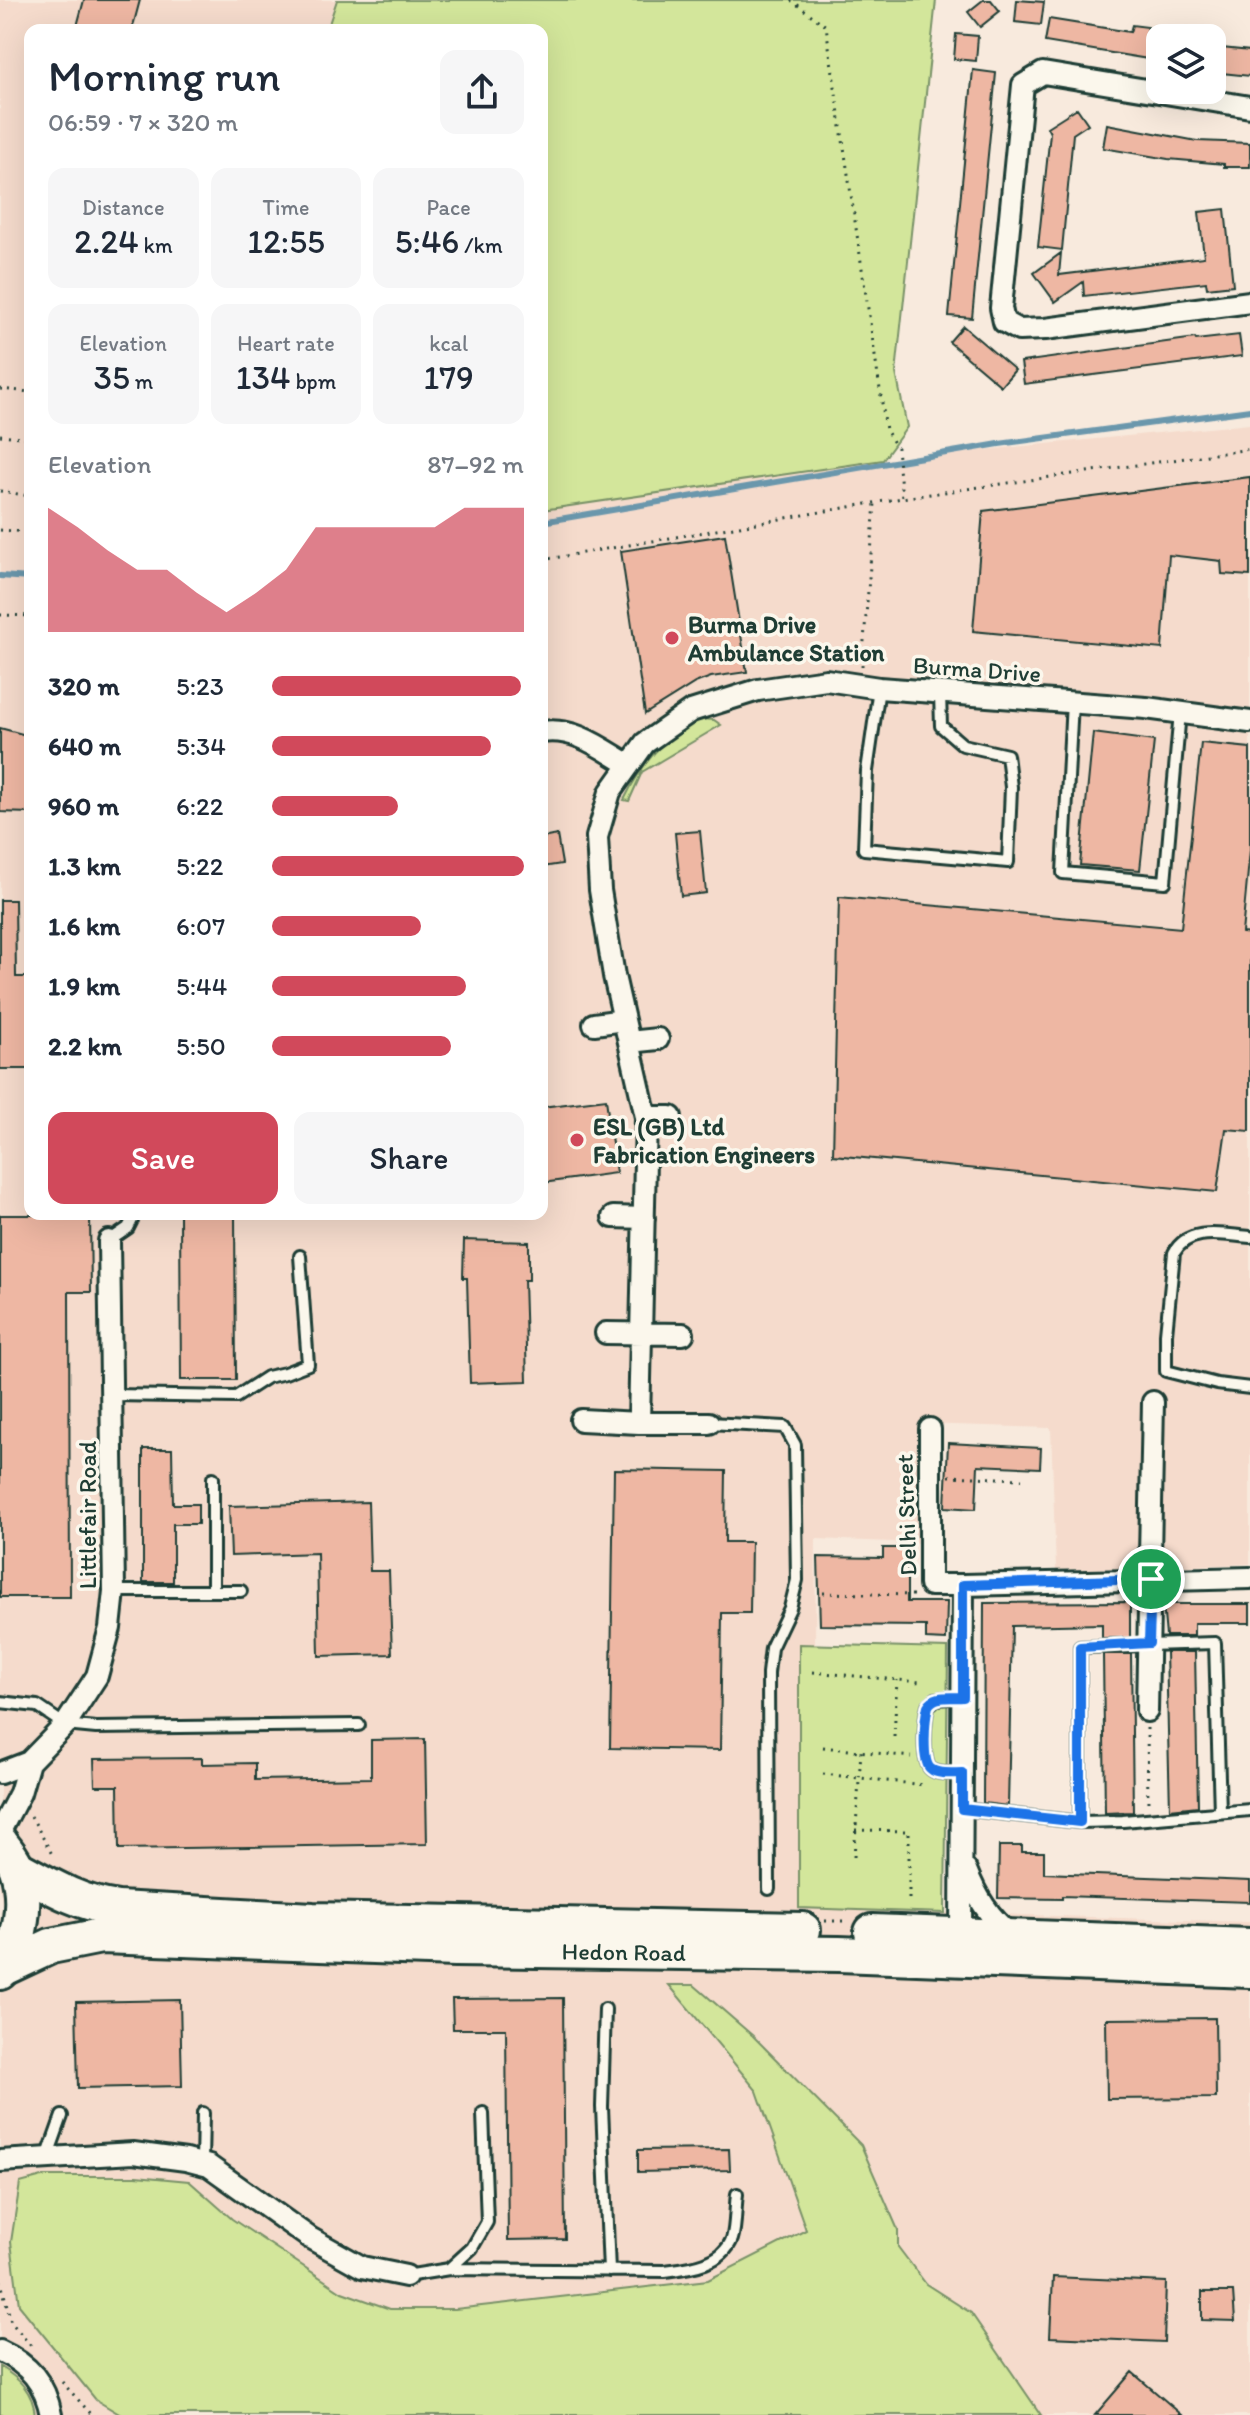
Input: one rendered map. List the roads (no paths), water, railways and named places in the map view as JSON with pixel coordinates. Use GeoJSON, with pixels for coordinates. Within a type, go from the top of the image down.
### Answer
{"type":"FeatureCollection","features":[{"type":"Feature","properties":{"kind":"highway","name":"Hedon Road"},"geometry":{"type":"LineString","coordinates":[[9,1855],[75,1898],[118,1909],[399,1922],[961,1934],[1250,1946]]}},
{"type":"Feature","properties":{"kind":"highway"},"geometry":{"type":"LineString","coordinates":[[2,1970],[17,1939],[22,1907],[9,1855]]}},
{"type":"Feature","properties":{"kind":"highway","name":"Hedon Road"},"geometry":{"type":"LineString","coordinates":[[2,1970],[51,1946],[101,1936],[455,1949],[855,1955],[1250,1970]]}},
{"type":"Feature","properties":{"kind":"street"},"geometry":{"type":"LineString","coordinates":[[1250,107],[1043,73],[1023,85],[1001,308],[1004,322],[1019,330],[1250,302]]}},
{"type":"Feature","properties":{"kind":"street","name":"Burma Drive"},"geometry":{"type":"LineString","coordinates":[[639,1423],[646,1117],[614,976],[600,890],[597,837],[610,792],[645,743],[691,711],[758,690],[826,680],[870,687],[1180,712],[1250,722]]}},
{"type":"Feature","properties":{"kind":"street"},"geometry":{"type":"LineString","coordinates":[[548,731],[557,730],[586,738],[628,764]]}},
{"type":"Feature","properties":{"kind":"street"},"geometry":{"type":"LineString","coordinates":[[594,1024],[624,1020]]}},
{"type":"Feature","properties":{"kind":"street"},"geometry":{"type":"LineString","coordinates":[[629,1042],[658,1039]]}},
{"type":"Feature","properties":{"kind":"street"},"geometry":{"type":"LineString","coordinates":[[646,1117],[671,1117]]}},
{"type":"Feature","properties":{"kind":"street"},"geometry":{"type":"LineString","coordinates":[[613,1217],[644,1218]]}},
{"type":"Feature","properties":{"kind":"street","name":"Littlefair Road"},"geometry":{"type":"LineString","coordinates":[[0,1773],[29,1762],[65,1725],[97,1676],[110,1628],[114,1591],[109,1241]]}},
{"type":"Feature","properties":{"kind":"street"},"geometry":{"type":"LineString","coordinates":[[606,1333],[683,1334]]}},
{"type":"Feature","properties":{"kind":"street"},"geometry":{"type":"LineString","coordinates":[[1147,1711],[1153,1402]]}},
{"type":"Feature","properties":{"kind":"street"},"geometry":{"type":"LineString","coordinates":[[581,1420],[709,1423]]}},
{"type":"Feature","properties":{"kind":"street","name":"Delhi Street"},"geometry":{"type":"LineString","coordinates":[[930,1429],[930,1585],[1250,1578]]}},
{"type":"Feature","properties":{"kind":"street"},"geometry":{"type":"LineString","coordinates":[[961,1934],[963,1585]]}},
{"type":"Feature","properties":{"kind":"street","name":"Littlefair Road"},"geometry":{"type":"LineString","coordinates":[[0,1831],[20,1793],[29,1762]]}},
{"type":"Feature","properties":{"kind":"street"},"geometry":{"type":"LineString","coordinates":[[962,1859],[982,1904],[1012,1936]]}},
{"type":"Feature","properties":{"kind":"street"},"geometry":{"type":"LineString","coordinates":[[0,2161],[133,2153],[202,2164],[310,2238],[362,2267],[406,2276]]}},
{"type":"Feature","properties":{"kind":"street"},"geometry":{"type":"LineString","coordinates":[[0,2351],[29,2368],[40,2381],[51,2415]]}},
{"type":"Feature","properties":{"kind":"lane"},"geometry":{"type":"LineString","coordinates":[[870,687],[864,849],[1008,862],[1011,787],[1007,755],[963,745],[941,726],[940,693]]}},
{"type":"Feature","properties":{"kind":"lane"},"geometry":{"type":"LineString","coordinates":[[1072,702],[1063,873],[1165,882],[1180,712]]}},
{"type":"Feature","properties":{"kind":"lane"},"geometry":{"type":"LineString","coordinates":[[109,1241],[128,1228],[132,1220]]}},
{"type":"Feature","properties":{"kind":"lane"},"geometry":{"type":"LineString","coordinates":[[1250,1237],[1192,1235],[1179,1243],[1174,1253],[1166,1334],[1166,1371],[1217,1384],[1250,1388]]}},
{"type":"Feature","properties":{"kind":"lane"},"geometry":{"type":"LineString","coordinates":[[112,1395],[236,1397],[267,1377],[308,1364],[300,1256]]}},
{"type":"Feature","properties":{"kind":"lane"},"geometry":{"type":"LineString","coordinates":[[709,1423],[785,1427],[795,1445],[797,1580],[790,1608],[771,1648],[768,1673],[769,1889]]}},
{"type":"Feature","properties":{"kind":"lane"},"geometry":{"type":"LineString","coordinates":[[213,1478],[213,1591]]}},
{"type":"Feature","properties":{"kind":"lane"},"geometry":{"type":"LineString","coordinates":[[114,1591],[241,1591]]}},
{"type":"Feature","properties":{"kind":"lane"},"geometry":{"type":"LineString","coordinates":[[1080,1822],[1080,1647],[1215,1643],[1220,1812]]}},
{"type":"Feature","properties":{"kind":"lane"},"geometry":{"type":"LineString","coordinates":[[962,1773],[933,1771],[927,1767],[925,1758],[928,1706],[939,1698],[963,1697]]}},
{"type":"Feature","properties":{"kind":"lane"},"geometry":{"type":"LineString","coordinates":[[0,1702],[37,1706],[65,1725],[96,1728],[359,1725]]}},
{"type":"Feature","properties":{"kind":"lane"},"geometry":{"type":"LineString","coordinates":[[962,1809],[1080,1822],[1250,1810]]}},
{"type":"Feature","properties":{"kind":"lane"},"geometry":{"type":"LineString","coordinates":[[605,2009],[602,2107],[609,2271]]}},
{"type":"Feature","properties":{"kind":"lane"},"geometry":{"type":"LineString","coordinates":[[202,2164],[203,2113]]}},
{"type":"Feature","properties":{"kind":"lane"},"geometry":{"type":"LineString","coordinates":[[449,2269],[472,2248],[487,2222],[483,2113]]}},
{"type":"Feature","properties":{"kind":"lane"},"geometry":{"type":"LineString","coordinates":[[47,2158],[62,2116]]}},
{"type":"Feature","properties":{"kind":"lane"},"geometry":{"type":"LineString","coordinates":[[406,2276],[449,2269],[665,2271],[697,2267],[723,2252],[732,2239],[737,2194]]}},
{"type":"Feature","properties":{"kind":"waterway"},"geometry":{"type":"LineString","coordinates":[[548,521],[999,444],[1250,410]]}},
{"type":"Feature","properties":{"kind":"waterway"},"geometry":{"type":"LineString","coordinates":[[0,576],[24,578]]}},
{"type":"Feature","properties":{"kind":"place","name":"Burma Drive Ambulance Station"},"geometry":{"type":"Point","coordinates":[672,638]}},
{"type":"Feature","properties":{"kind":"place","name":"ESL (GB) Ltd Fabrication Engineers"},"geometry":{"type":"Point","coordinates":[577,1140]}}]}
